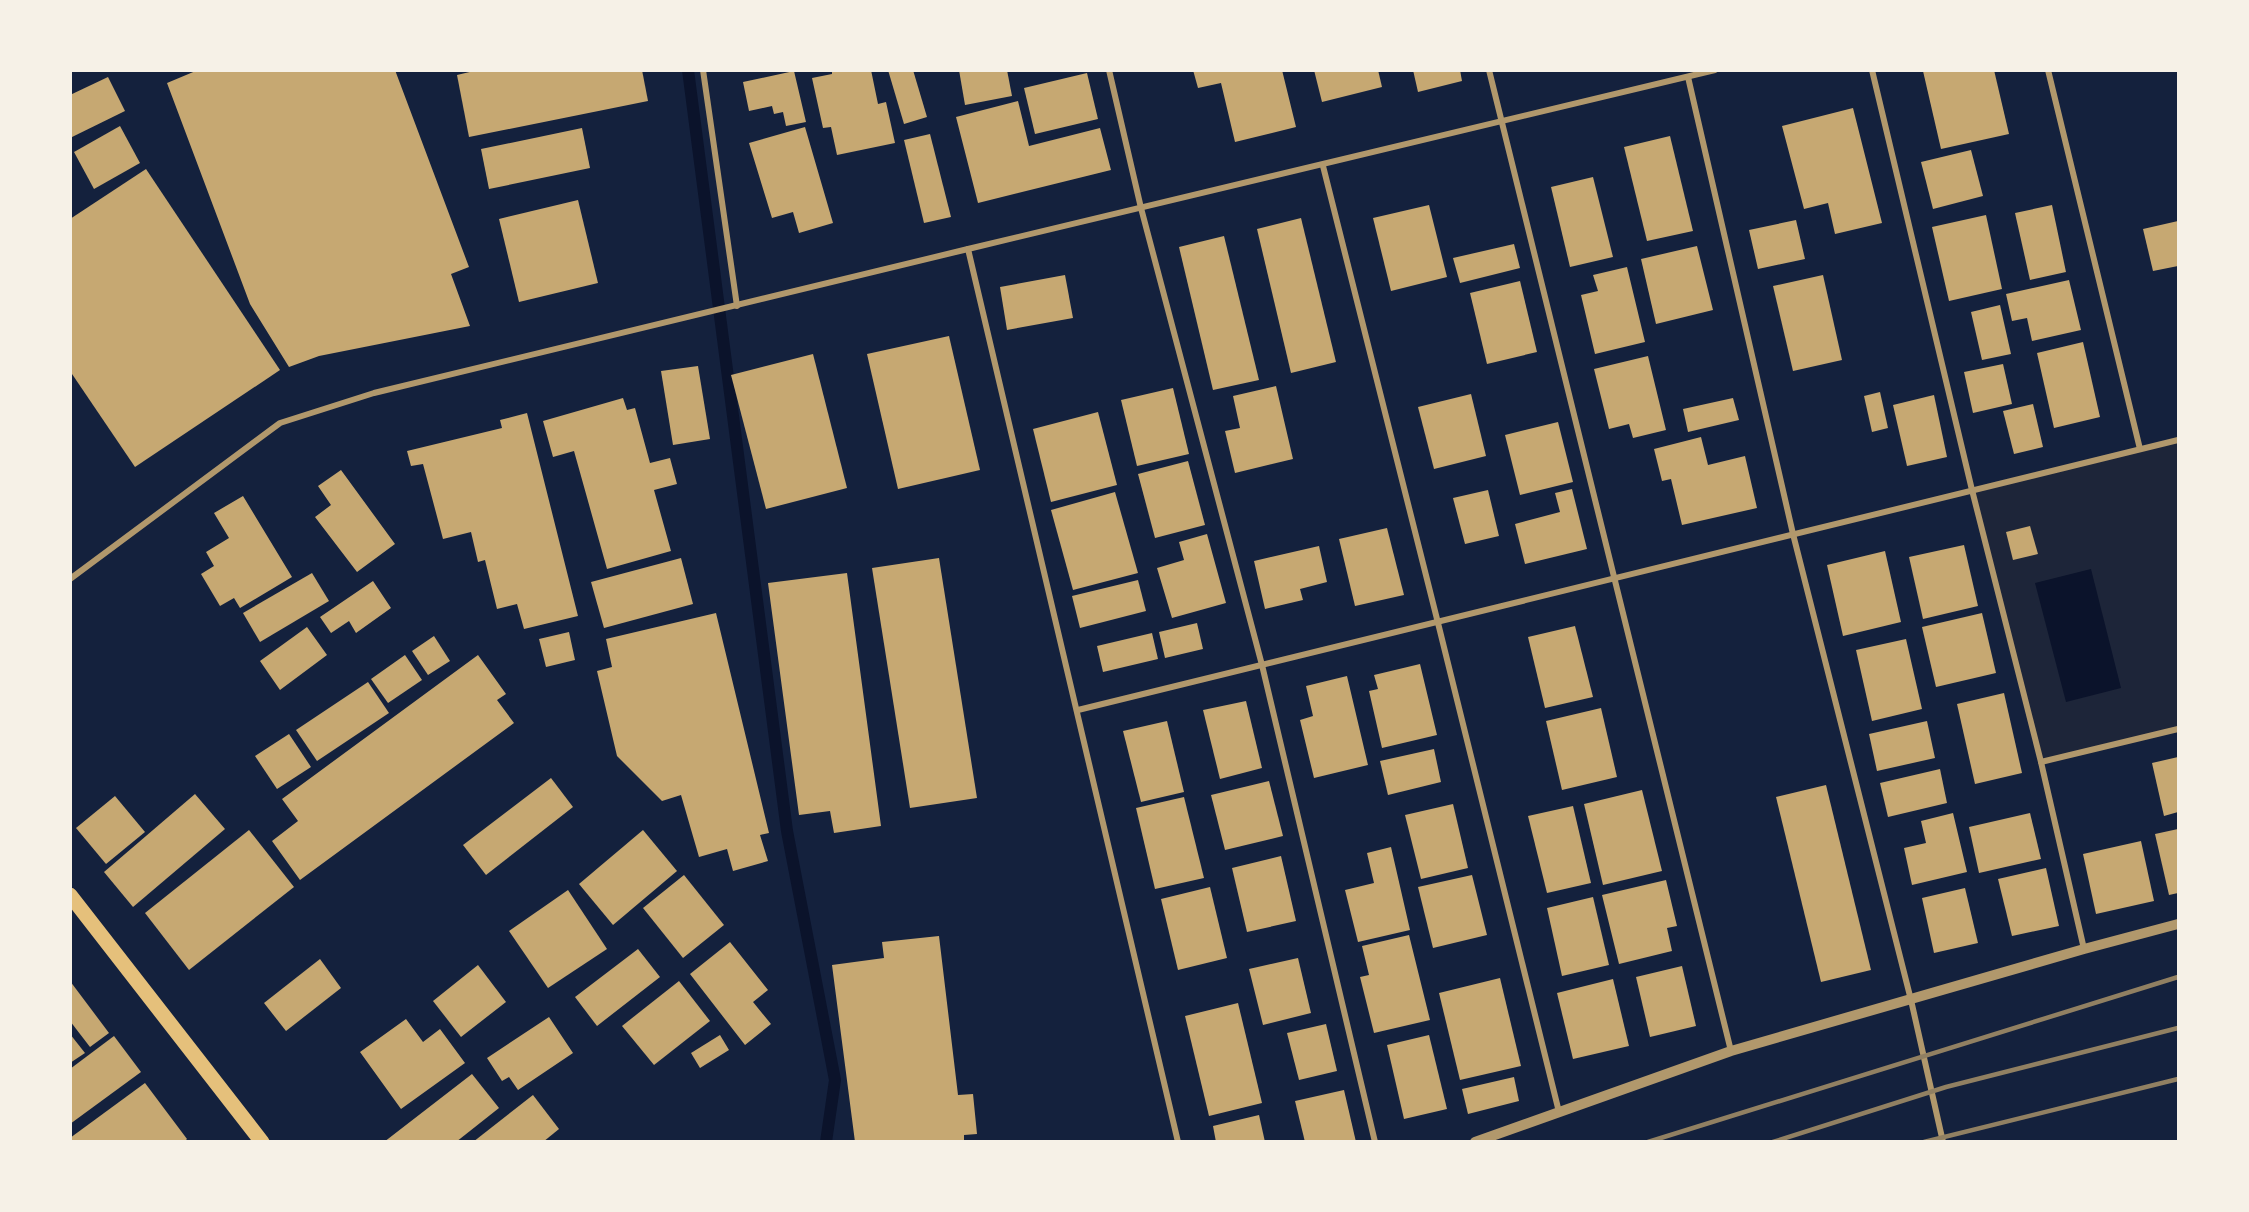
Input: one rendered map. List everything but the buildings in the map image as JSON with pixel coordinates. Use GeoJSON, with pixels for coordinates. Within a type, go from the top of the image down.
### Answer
{"type":"FeatureCollection","features":[{"type":"Feature","properties":{"kind":"main road"},"geometry":{"type":"LineString","coordinates":[[70,895],[262,1142]]}},
{"type":"Feature","properties":{"kind":"street"},"geometry":{"type":"LineString","coordinates":[[1109,70],[1140,208],[1262,665],[1375,1142]]}},
{"type":"Feature","properties":{"kind":"street"},"geometry":{"type":"LineString","coordinates":[[1489,70],[1731,1051]]}},
{"type":"Feature","properties":{"kind":"street"},"geometry":{"type":"LineString","coordinates":[[70,579],[280,423],[374,393],[1715,70]]}},
{"type":"Feature","properties":{"kind":"street"},"geometry":{"type":"LineString","coordinates":[[1872,70],[1972,490],[2041,762],[2084,949]]}},
{"type":"Feature","properties":{"kind":"street"},"geometry":{"type":"LineString","coordinates":[[2048,70],[2140,449]]}},
{"type":"Feature","properties":{"kind":"street"},"geometry":{"type":"LineString","coordinates":[[703,71],[734,307]]}},
{"type":"Feature","properties":{"kind":"street"},"geometry":{"type":"LineString","coordinates":[[1688,77],[1793,534],[1911,1000],[1943,1142]]}},
{"type":"Feature","properties":{"kind":"street"},"geometry":{"type":"LineString","coordinates":[[1323,166],[1558,1112]]}},
{"type":"Feature","properties":{"kind":"street"},"geometry":{"type":"LineString","coordinates":[[968,249],[1179,1142]]}},
{"type":"Feature","properties":{"kind":"street"},"geometry":{"type":"LineString","coordinates":[[1078,710],[2178,440]]}},
{"type":"Feature","properties":{"kind":"street"},"geometry":{"type":"LineString","coordinates":[[2041,762],[2178,729]]}},
{"type":"Feature","properties":{"kind":"street"},"geometry":{"type":"LineString","coordinates":[[1474,1142],[1731,1051],[2178,924]]}},
{"type":"Feature","properties":{"kind":"shaded area"},"geometry":{"type":"Polygon","coordinates":[[[2178,440],[2178,729],[2041,762],[1972,490],[2178,440]]]}},
{"type":"Feature","properties":{"kind":"shaded area"},"geometry":{"type":"Polygon","coordinates":[[[2091,569],[2121,688],[2066,702],[2035,583],[2091,569]]]}},
{"type":"Feature","properties":{"kind":"waterway"},"geometry":{"type":"LineString","coordinates":[[688,70],[787,831],[835,1080],[826,1142]]}},
{"type":"Feature","properties":{"kind":"railway"},"geometry":{"type":"LineString","coordinates":[[1648,1142],[2178,977]]}},
{"type":"Feature","properties":{"kind":"railway"},"geometry":{"type":"LineString","coordinates":[[1773,1142],[1946,1087],[2178,1028]]}},
{"type":"Feature","properties":{"kind":"railway"},"geometry":{"type":"LineString","coordinates":[[1924,1142],[2178,1079]]}}]}
